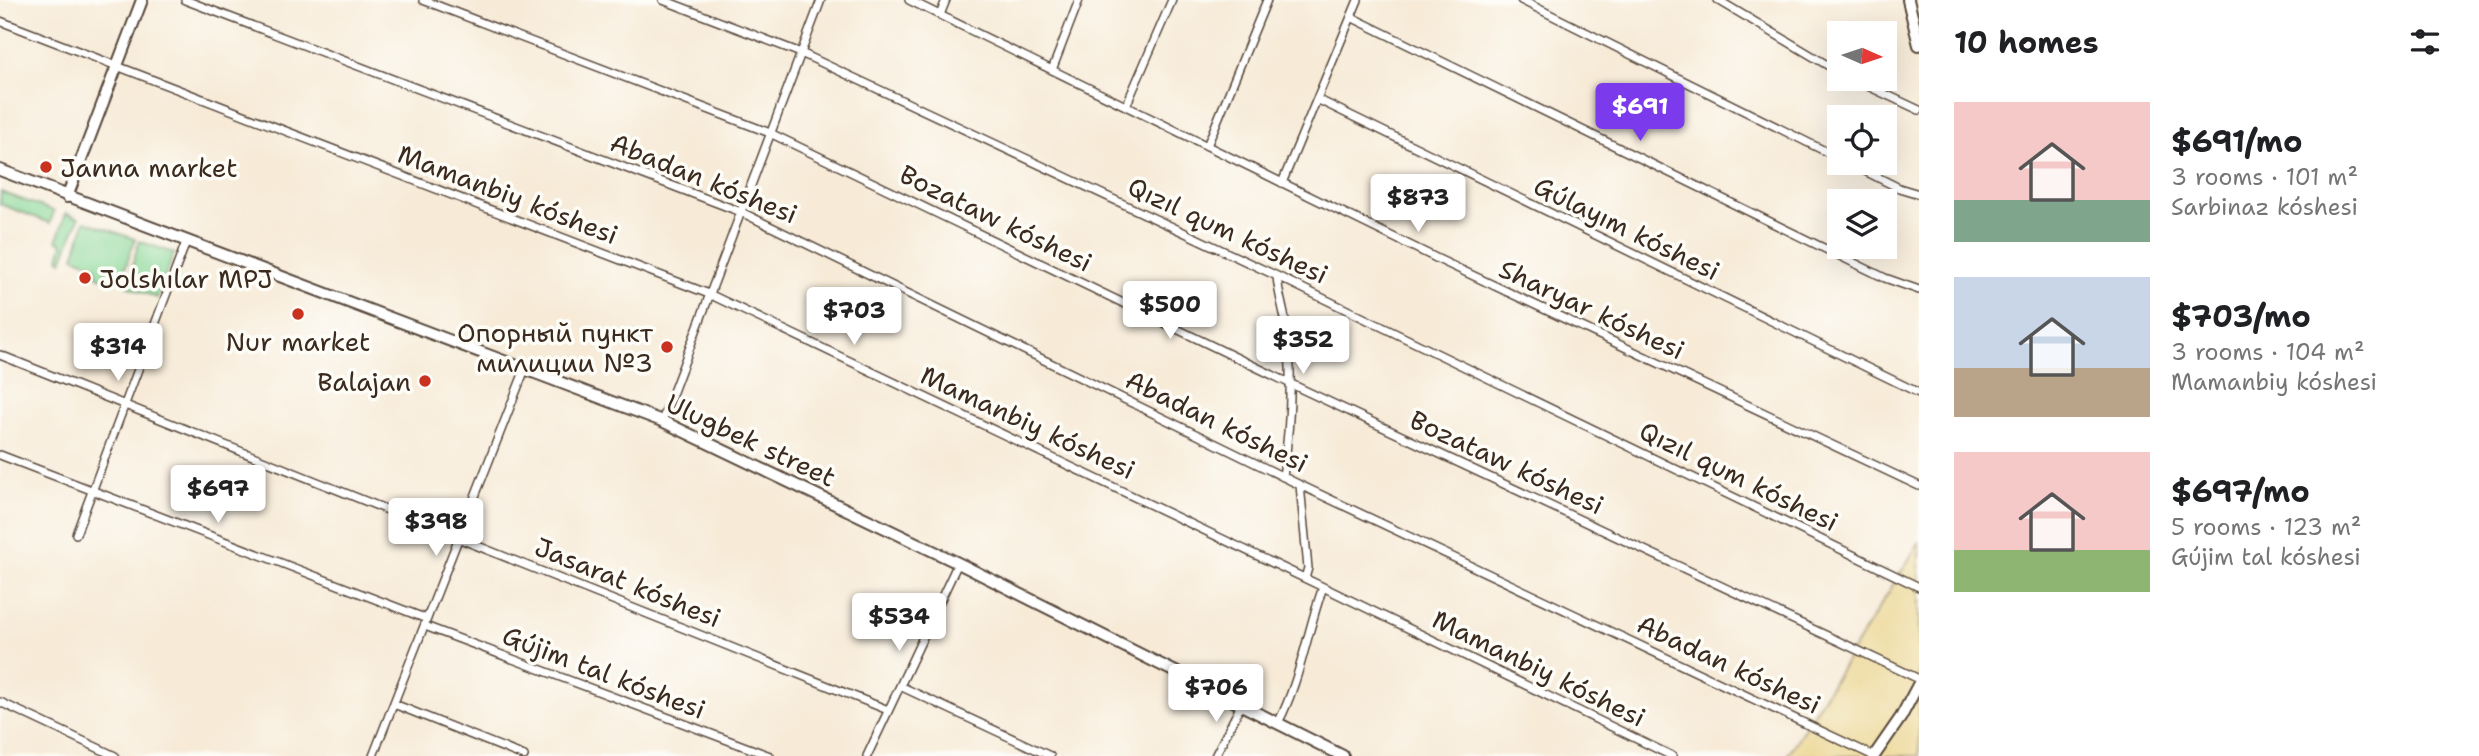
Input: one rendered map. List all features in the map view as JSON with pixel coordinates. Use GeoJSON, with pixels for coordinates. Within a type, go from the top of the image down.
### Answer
{"type":"FeatureCollection","features":[{"type":"Feature","properties":{"kind":"street"},"geometry":{"type":"LineString","coordinates":[[67,197],[142,0]]}},
{"type":"Feature","properties":{"kind":"street","name":"Abadan kóshesi"},"geometry":{"type":"LineString","coordinates":[[185,0],[741,212],[1283,477],[1874,756]]}},
{"type":"Feature","properties":{"kind":"street","name":"Bozataw kóshesi"},"geometry":{"type":"LineString","coordinates":[[423,0],[770,133],[1289,383],[1919,681]]}},
{"type":"Feature","properties":{"kind":"street","name":"Qızıl qum kóshesi"},"geometry":{"type":"LineString","coordinates":[[663,0],[801,53],[1277,275],[1919,587]]}},
{"type":"Feature","properties":{"kind":"street"},"geometry":{"type":"LineString","coordinates":[[662,421],[821,0]]}},
{"type":"Feature","properties":{"kind":"street","name":"Sharyar kóshesi"},"geometry":{"type":"LineString","coordinates":[[909,0],[1440,260],[1919,486]]}},
{"type":"Feature","properties":{"kind":"street"},"geometry":{"type":"LineString","coordinates":[[940,15],[946,0]]}},
{"type":"Feature","properties":{"kind":"street"},"geometry":{"type":"LineString","coordinates":[[1052,70],[1079,0]]}},
{"type":"Feature","properties":{"kind":"street"},"geometry":{"type":"LineString","coordinates":[[1126,106],[1172,0]]}},
{"type":"Feature","properties":{"kind":"street"},"geometry":{"type":"LineString","coordinates":[[1207,146],[1267,0]]}},
{"type":"Feature","properties":{"kind":"street"},"geometry":{"type":"LineString","coordinates":[[1282,183],[1358,0]]}},
{"type":"Feature","properties":{"kind":"street"},"geometry":{"type":"LineString","coordinates":[[1521,0],[1827,152]]}},
{"type":"Feature","properties":{"kind":"street"},"geometry":{"type":"LineString","coordinates":[[1718,0],[1827,65]]}},
{"type":"Feature","properties":{"kind":"street"},"geometry":{"type":"LineString","coordinates":[[1908,0],[1919,45]]}},
{"type":"Feature","properties":{"kind":"street"},"geometry":{"type":"LineString","coordinates":[[1351,17],[1872,272],[1919,290]]}},
{"type":"Feature","properties":{"kind":"street","name":"Mamanbiy kóshesi"},"geometry":{"type":"LineString","coordinates":[[0,20],[709,294],[1323,586],[1672,756]]}},
{"type":"Feature","properties":{"kind":"street"},"geometry":{"type":"LineString","coordinates":[[1879,91],[1919,110]]}},
{"type":"Feature","properties":{"kind":"street","name":"Gúlayım kóshesi"},"geometry":{"type":"LineString","coordinates":[[1317,99],[1919,393]]}},
{"type":"Feature","properties":{"kind":"street","name":"Ulugbek street"},"geometry":{"type":"LineString","coordinates":[[0,170],[662,421],[958,563],[1343,756]]}},
{"type":"Feature","properties":{"kind":"street"},"geometry":{"type":"LineString","coordinates":[[1873,175],[1919,194]]}},
{"type":"Feature","properties":{"kind":"street"},"geometry":{"type":"LineString","coordinates":[[76,534],[186,242]]}},
{"type":"Feature","properties":{"kind":"street"},"geometry":{"type":"LineString","coordinates":[[1277,275],[1279,298],[1286,323],[1291,410],[1283,477]]}},
{"type":"Feature","properties":{"kind":"street","name":"Jasarat kóshesi"},"geometry":{"type":"LineString","coordinates":[[0,355],[888,710]]}},
{"type":"Feature","properties":{"kind":"street"},"geometry":{"type":"LineString","coordinates":[[373,756],[525,369]]}},
{"type":"Feature","properties":{"kind":"street","name":"Gújim tal kóshesi"},"geometry":{"type":"LineString","coordinates":[[0,455],[770,756]]}},
{"type":"Feature","properties":{"kind":"street"},"geometry":{"type":"LineString","coordinates":[[1300,485],[1308,568],[1305,578]]}},
{"type":"Feature","properties":{"kind":"street"},"geometry":{"type":"LineString","coordinates":[[867,756],[958,563]]}},
{"type":"Feature","properties":{"kind":"street"},"geometry":{"type":"LineString","coordinates":[[1278,723],[1287,705],[1323,586]]}},
{"type":"Feature","properties":{"kind":"street"},"geometry":{"type":"LineString","coordinates":[[1874,756],[1901,717],[1919,681]]}},
{"type":"Feature","properties":{"kind":"street"},"geometry":{"type":"LineString","coordinates":[[900,685],[1051,756]]}},
{"type":"Feature","properties":{"kind":"street"},"geometry":{"type":"LineString","coordinates":[[0,702],[115,756]]}},
{"type":"Feature","properties":{"kind":"street"},"geometry":{"type":"LineString","coordinates":[[394,704],[524,756]]}},
{"type":"Feature","properties":{"kind":"street"},"geometry":{"type":"LineString","coordinates":[[1215,756],[1241,705]]}},
{"type":"Feature","properties":{"kind":"green space"},"geometry":{"type":"Polygon","coordinates":[[[1,192],[54,211],[50,223],[0,204],[1,192]]]}},
{"type":"Feature","properties":{"kind":"green space"},"geometry":{"type":"Polygon","coordinates":[[[66,213],[79,218],[62,261],[59,258],[63,244],[57,240],[66,213]]]}},
{"type":"Feature","properties":{"kind":"green space"},"geometry":{"type":"Polygon","coordinates":[[[85,221],[135,239],[124,272],[108,267],[103,278],[97,276],[96,266],[74,257],[85,221]]]}},
{"type":"Feature","properties":{"kind":"green space"},"geometry":{"type":"Polygon","coordinates":[[[139,241],[174,253],[157,298],[127,286],[139,241]]]}},
{"type":"Feature","properties":{"kind":"sand"},"geometry":{"type":"Polygon","coordinates":[[[1919,543],[1919,756],[1787,756],[1919,543]]]}},
{"type":"Feature","properties":{"kind":"place","name":"Janna market"},"geometry":{"type":"Point","coordinates":[46,167]}},
{"type":"Feature","properties":{"kind":"place","name":"Jolshılar MPJ"},"geometry":{"type":"Point","coordinates":[85,278]}},
{"type":"Feature","properties":{"kind":"place","name":"Nur market"},"geometry":{"type":"Point","coordinates":[298,314]}},
{"type":"Feature","properties":{"kind":"place","name":"Опорный пункт милиции №3"},"geometry":{"type":"Point","coordinates":[667,347]}},
{"type":"Feature","properties":{"kind":"place","name":"Balajan"},"geometry":{"type":"Point","coordinates":[425,381]}}]}
